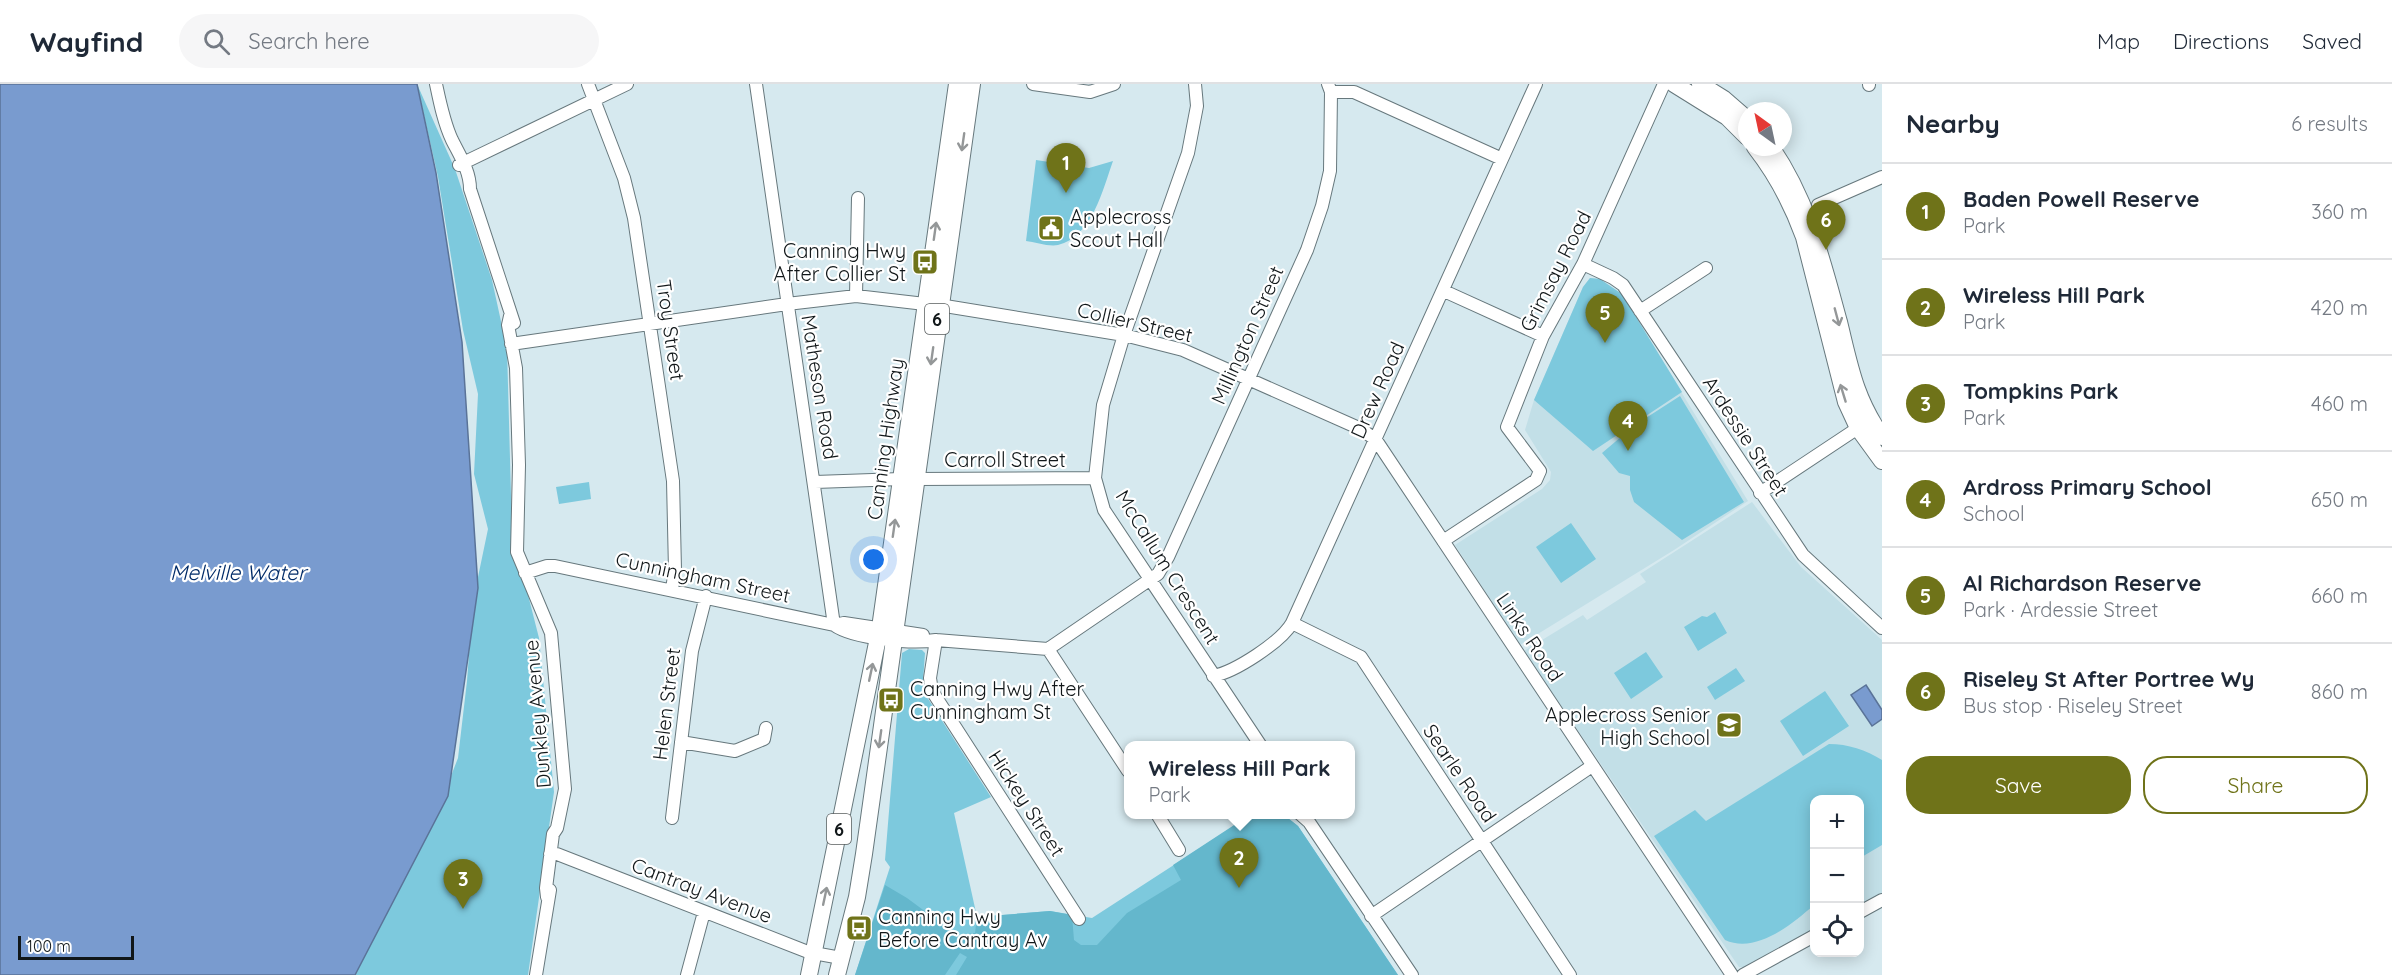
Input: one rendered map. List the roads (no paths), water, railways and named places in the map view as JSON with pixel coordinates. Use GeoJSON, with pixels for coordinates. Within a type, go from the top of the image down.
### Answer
{"type":"FeatureCollection","features":[{"type":"Feature","properties":{"kind":"highway","name":"Canning Highway"},"geometry":{"type":"LineString","coordinates":[[837,975],[863,865],[887,633],[932,305],[957,84]]}},
{"type":"Feature","properties":{"kind":"highway","name":"Canning Highway"},"geometry":{"type":"LineString","coordinates":[[932,305],[972,84]]}},
{"type":"Feature","properties":{"kind":"highway"},"geometry":{"type":"LineString","coordinates":[[1674,84],[1727,117],[1738,128]]}},
{"type":"Feature","properties":{"kind":"highway"},"geometry":{"type":"LineString","coordinates":[[1700,84],[1738,111]]}},
{"type":"Feature","properties":{"kind":"highway"},"geometry":{"type":"LineString","coordinates":[[1761,156],[1780,183],[1807,212],[1804,237],[1842,389],[1864,424],[1882,461]]}},
{"type":"Feature","properties":{"kind":"highway"},"geometry":{"type":"LineString","coordinates":[[1777,156],[1792,180],[1813,228],[1864,424],[1882,437]]}},
{"type":"Feature","properties":{"kind":"highway","name":"Canning Highway"},"geometry":{"type":"LineString","coordinates":[[808,975],[887,633]]}},
{"type":"Feature","properties":{"kind":"street","name":"Dunkley Avenue"},"geometry":{"type":"LineString","coordinates":[[436,84],[452,139],[452,151],[461,164],[463,182],[470,189],[500,278],[510,316],[508,325],[515,344],[519,465],[517,552],[538,591],[537,598],[551,633],[565,789],[557,828],[553,834],[553,854],[546,888],[547,897],[536,975]]}},
{"type":"Feature","properties":{"kind":"street","name":"Troy Street"},"geometry":{"type":"LineString","coordinates":[[588,84],[596,100],[629,195],[673,481],[675,570],[672,589]]}},
{"type":"Feature","properties":{"kind":"street"},"geometry":{"type":"LineString","coordinates":[[461,164],[627,84]]}},
{"type":"Feature","properties":{"kind":"street","name":"Matheson Road"},"geometry":{"type":"LineString","coordinates":[[756,84],[786,304],[816,482],[834,625]]}},
{"type":"Feature","properties":{"kind":"street"},"geometry":{"type":"LineString","coordinates":[[1033,84],[1090,92],[1114,84]]}},
{"type":"Feature","properties":{"kind":"street","name":"McCallum Crescent"},"geometry":{"type":"LineString","coordinates":[[1195,84],[1196,114],[1188,153],[1124,335],[1103,405],[1095,478],[1104,510],[1258,741]]}},
{"type":"Feature","properties":{"kind":"street","name":"Drew Road"},"geometry":{"type":"LineString","coordinates":[[1214,675],[1225,674],[1280,638],[1292,623],[1536,84]]}},
{"type":"Feature","properties":{"kind":"street","name":"Grimsay Road"},"geometry":{"type":"LineString","coordinates":[[1443,541],[1536,480],[1540,471],[1508,427],[1543,336],[1583,264],[1664,84]]}},
{"type":"Feature","properties":{"kind":"street"},"geometry":{"type":"LineString","coordinates":[[1330,88],[1354,92],[1502,159]]}},
{"type":"Feature","properties":{"kind":"street","name":"Millington Street"},"geometry":{"type":"LineString","coordinates":[[1149,579],[1158,574],[1173,547],[1307,250],[1322,206],[1330,171],[1330,88]]}},
{"type":"Feature","properties":{"kind":"street"},"geometry":{"type":"LineString","coordinates":[[1807,212],[1882,177]]}},
{"type":"Feature","properties":{"kind":"street"},"geometry":{"type":"LineString","coordinates":[[856,296],[858,198]]}},
{"type":"Feature","properties":{"kind":"street","name":"Ardessie Street"},"geometry":{"type":"LineString","coordinates":[[1583,264],[1618,282],[1640,311],[1760,493],[1809,562],[1882,628]]}},
{"type":"Feature","properties":{"kind":"street"},"geometry":{"type":"LineString","coordinates":[[1640,311],[1706,268]]}},
{"type":"Feature","properties":{"kind":"street"},"geometry":{"type":"LineString","coordinates":[[1444,291],[1543,336]]}},
{"type":"Feature","properties":{"kind":"street","name":"Collier Street"},"geometry":{"type":"LineString","coordinates":[[515,344],[786,304],[856,296],[932,305],[1124,335],[1183,350],[1361,429],[1376,440]]}},
{"type":"Feature","properties":{"kind":"street"},"geometry":{"type":"LineString","coordinates":[[1760,493],[1864,424]]}},
{"type":"Feature","properties":{"kind":"street","name":"Links Road"},"geometry":{"type":"LineString","coordinates":[[1376,440],[1732,975]]}},
{"type":"Feature","properties":{"kind":"street","name":"Carroll Street"},"geometry":{"type":"LineString","coordinates":[[816,482],[1095,478]]}},
{"type":"Feature","properties":{"kind":"street","name":"Cunningham Street"},"geometry":{"type":"LineString","coordinates":[[529,575],[563,569],[706,596],[834,625],[842,631],[923,634],[936,640],[1048,649]]}},
{"type":"Feature","properties":{"kind":"street"},"geometry":{"type":"LineString","coordinates":[[1124,765],[1048,649],[1149,579]]}},
{"type":"Feature","properties":{"kind":"street","name":"Helen Street"},"geometry":{"type":"LineString","coordinates":[[672,818],[692,651],[706,596]]}},
{"type":"Feature","properties":{"kind":"street","name":"Searle Road"},"geometry":{"type":"LineString","coordinates":[[1292,623],[1361,657],[1570,975]]}},
{"type":"Feature","properties":{"kind":"street","name":"Hickey Street"},"geometry":{"type":"LineString","coordinates":[[936,640],[930,678],[932,691],[1079,919]]}},
{"type":"Feature","properties":{"kind":"street"},"geometry":{"type":"LineString","coordinates":[[681,742],[735,751],[764,739],[766,728]]}},
{"type":"Feature","properties":{"kind":"street"},"geometry":{"type":"LineString","coordinates":[[1371,916],[1592,766]]}},
{"type":"Feature","properties":{"kind":"street"},"geometry":{"type":"LineString","coordinates":[[1159,819],[1179,850]]}},
{"type":"Feature","properties":{"kind":"street"},"geometry":{"type":"LineString","coordinates":[[1306,819],[1412,975]]}},
{"type":"Feature","properties":{"kind":"street","name":"Cantray Avenue"},"geometry":{"type":"LineString","coordinates":[[553,854],[813,953],[842,958]]}},
{"type":"Feature","properties":{"kind":"street"},"geometry":{"type":"LineString","coordinates":[[1864,910],[1882,900]]}},
{"type":"Feature","properties":{"kind":"street"},"geometry":{"type":"LineString","coordinates":[[687,975],[704,912]]}},
{"type":"Feature","properties":{"kind":"street"},"geometry":{"type":"LineString","coordinates":[[1743,975],[1810,939]]}},
{"type":"Feature","properties":{"kind":"water","name":"Melville Water"},"geometry":{"type":"Polygon","coordinates":[[[0,84],[417,84],[436,173],[462,342],[478,588],[448,796],[355,975],[0,975],[0,84]]]}},
{"type":"Feature","properties":{"kind":"water"},"geometry":{"type":"Polygon","coordinates":[[[1866,685],[1882,710],[1882,719],[1872,726],[1851,695],[1866,685]]]}},
{"type":"Feature","properties":{"kind":"place","name":"Baden Powell Reserve"},"geometry":{"type":"Point","coordinates":[1066,193]}},
{"type":"Feature","properties":{"kind":"place","name":"Applecross Scout Hall"},"geometry":{"type":"Point","coordinates":[1051,228]}},
{"type":"Feature","properties":{"kind":"place","name":"Riseley St After Portree Wy"},"geometry":{"type":"Point","coordinates":[1826,250]}},
{"type":"Feature","properties":{"kind":"place","name":"Canning Hwy After Collier St"},"geometry":{"type":"Point","coordinates":[925,262]}},
{"type":"Feature","properties":{"kind":"place","name":"Al Richardson Reserve"},"geometry":{"type":"Point","coordinates":[1605,343]}},
{"type":"Feature","properties":{"kind":"place","name":"Ardross Primary School"},"geometry":{"type":"Point","coordinates":[1628,451]}},
{"type":"Feature","properties":{"kind":"place","name":"Canning Hwy After Cunningham St"},"geometry":{"type":"Point","coordinates":[891,700]}},
{"type":"Feature","properties":{"kind":"place","name":"Applecross Senior High School"},"geometry":{"type":"Point","coordinates":[1729,725]}},
{"type":"Feature","properties":{"kind":"place","name":"Wireless Hill Park"},"geometry":{"type":"Point","coordinates":[1239,888]}},
{"type":"Feature","properties":{"kind":"place","name":"Tompkins Park"},"geometry":{"type":"Point","coordinates":[463,909]}},
{"type":"Feature","properties":{"kind":"place","name":"Canning Hwy Before Cantray Av"},"geometry":{"type":"Point","coordinates":[859,928]}}]}
